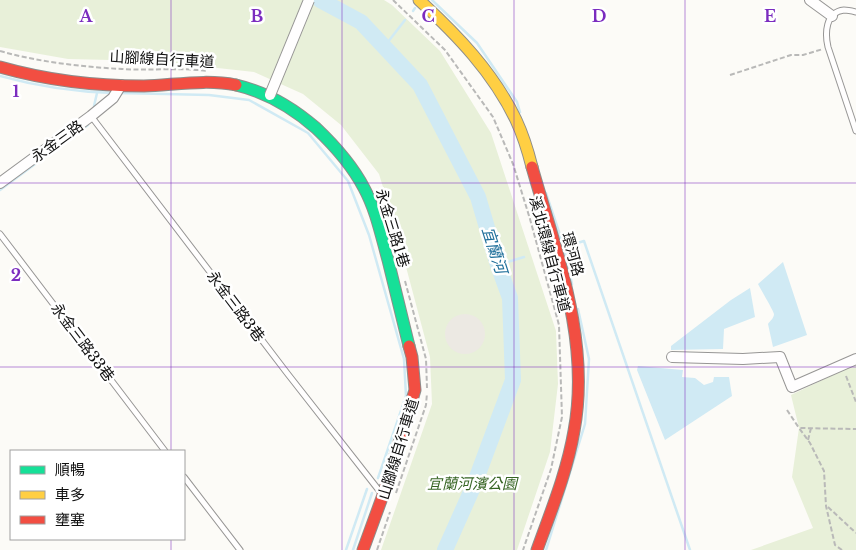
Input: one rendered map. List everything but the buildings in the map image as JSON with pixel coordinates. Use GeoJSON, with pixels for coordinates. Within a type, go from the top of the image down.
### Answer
{"type":"FeatureCollection","features":[{"type":"Feature","properties":{"kind":"street"},"geometry":{"type":"LineString","coordinates":[[270,95],[309,0]]}},
{"type":"Feature","properties":{"kind":"street","name":"環河路"},"geometry":{"type":"LineString","coordinates":[[419,0],[454,31],[488,74],[518,124],[561,266],[576,332],[580,376],[577,413],[570,450],[537,550]]}},
{"type":"Feature","properties":{"kind":"street"},"geometry":{"type":"LineString","coordinates":[[810,0],[832,16]]}},
{"type":"Feature","properties":{"kind":"street","name":"永金三路1巷"},"geometry":{"type":"LineString","coordinates":[[0,67],[59,79],[121,85],[217,83],[270,95],[305,118],[333,144],[364,184],[374,208],[412,356],[415,390],[363,550]]}},
{"type":"Feature","properties":{"kind":"street","name":"永金三路"},"geometry":{"type":"LineString","coordinates":[[0,183],[91,116],[113,98],[121,85]]}},
{"type":"Feature","properties":{"kind":"street"},"geometry":{"type":"LineString","coordinates":[[672,357],[743,359],[780,357],[792,387],[856,359]]}},
{"type":"Feature","properties":{"kind":"lane"},"geometry":{"type":"LineString","coordinates":[[856,12],[842,10],[832,16],[825,35],[856,132]]}},
{"type":"Feature","properties":{"kind":"lane","name":"永金三路3巷"},"geometry":{"type":"LineString","coordinates":[[91,116],[382,495]]}},
{"type":"Feature","properties":{"kind":"lane","name":"永金三路33巷"},"geometry":{"type":"LineString","coordinates":[[0,234],[164,450]]}},
{"type":"Feature","properties":{"kind":"lane"},"geometry":{"type":"LineString","coordinates":[[185,478],[240,550]]}},
{"type":"Feature","properties":{"kind":"path","name":"溪北環線自行車道"},"geometry":{"type":"LineString","coordinates":[[393,0],[445,50],[493,116],[513,164],[559,325],[562,417],[551,469],[523,550]]}},
{"type":"Feature","properties":{"kind":"path"},"geometry":{"type":"LineString","coordinates":[[730,75],[791,55],[803,55],[828,47]]}},
{"type":"Feature","properties":{"kind":"path","name":"山腳線自行車道"},"geometry":{"type":"LineString","coordinates":[[0,51],[62,62],[124,69],[186,68],[214,72]]}},
{"type":"Feature","properties":{"kind":"path","name":"山腳線自行車道"},"geometry":{"type":"LineString","coordinates":[[395,498],[426,405],[426,359],[405,279]]}},
{"type":"Feature","properties":{"kind":"path"},"geometry":{"type":"LineString","coordinates":[[846,376],[856,402]]}},
{"type":"Feature","properties":{"kind":"path"},"geometry":{"type":"LineString","coordinates":[[787,410],[808,440],[824,471],[826,506],[835,545],[842,550]]}},
{"type":"Feature","properties":{"kind":"path"},"geometry":{"type":"LineString","coordinates":[[799,428],[856,429]]}},
{"type":"Feature","properties":{"kind":"path"},"geometry":{"type":"LineString","coordinates":[[808,440],[811,428]]}},
{"type":"Feature","properties":{"kind":"path"},"geometry":{"type":"LineString","coordinates":[[826,506],[856,533]]}},
{"type":"Feature","properties":{"kind":"path","name":"山腳線自行車道"},"geometry":{"type":"LineString","coordinates":[[377,550],[392,507]]}},
{"type":"Feature","properties":{"kind":"green space","name":"宜蘭河濱公園"},"geometry":{"type":"Polygon","coordinates":[[[0,0],[384,0],[392,5],[440,51],[491,133],[556,331],[558,384],[550,452],[517,550],[381,550],[432,404],[430,357],[397,233],[379,174],[341,125],[303,94],[254,72],[154,61],[68,59],[0,47],[0,0]]]}},
{"type":"Feature","properties":{"kind":"green space"},"geometry":{"type":"Polygon","coordinates":[[[856,364],[856,550],[751,550],[813,528],[792,477],[799,428],[791,395],[856,364]]]}},
{"type":"Feature","properties":{"kind":"shaded area"},"geometry":{"type":"Polygon","coordinates":[[[469,314],[476,317],[482,323],[485,334],[484,342],[476,351],[469,354],[461,354],[454,351],[446,342],[445,330],[448,323],[457,315],[469,314]]]}},
{"type":"Feature","properties":{"kind":"water"},"geometry":{"type":"Polygon","coordinates":[[[783,262],[807,335],[773,347],[768,324],[774,314],[758,284],[783,262]]]}},
{"type":"Feature","properties":{"kind":"water"},"geometry":{"type":"Polygon","coordinates":[[[750,288],[755,317],[724,329],[723,349],[671,350],[671,346],[731,300],[750,288]]]}},
{"type":"Feature","properties":{"kind":"water"},"geometry":{"type":"Polygon","coordinates":[[[638,366],[683,370],[682,377],[695,378],[704,385],[713,382],[714,377],[729,377],[732,396],[665,440],[637,370],[638,366]]]}},
{"type":"Feature","properties":{"kind":"waterway","name":"宜蘭河"},"geometry":{"type":"LineString","coordinates":[[320,0],[361,22],[420,85],[478,197],[510,298],[513,380],[474,485],[445,550]]}},
{"type":"Feature","properties":{"kind":"waterway"},"geometry":{"type":"LineString","coordinates":[[432,0],[477,43],[517,102],[520,112]]}},
{"type":"Feature","properties":{"kind":"waterway"},"geometry":{"type":"LineString","coordinates":[[384,47],[405,20]]}},
{"type":"Feature","properties":{"kind":"waterway"},"geometry":{"type":"LineString","coordinates":[[0,76],[56,88],[113,93]]}},
{"type":"Feature","properties":{"kind":"waterway"},"geometry":{"type":"LineString","coordinates":[[94,106],[97,93]]}},
{"type":"Feature","properties":{"kind":"waterway"},"geometry":{"type":"LineString","coordinates":[[119,93],[209,95],[249,100],[308,133],[348,181],[369,235],[404,359],[406,396],[378,478]]}},
{"type":"Feature","properties":{"kind":"waterway"},"geometry":{"type":"LineString","coordinates":[[0,190],[88,125]]}},
{"type":"Feature","properties":{"kind":"waterway"},"geometry":{"type":"LineString","coordinates":[[546,193],[564,247],[572,284]]}},
{"type":"Feature","properties":{"kind":"waterway"},"geometry":{"type":"LineString","coordinates":[[564,247],[584,241],[690,550]]}},
{"type":"Feature","properties":{"kind":"waterway"},"geometry":{"type":"LineString","coordinates":[[498,265],[524,257]]}},
{"type":"Feature","properties":{"kind":"waterway"},"geometry":{"type":"LineString","coordinates":[[546,550],[585,424],[589,359],[578,309]]}},
{"type":"Feature","properties":{"kind":"waterway"},"geometry":{"type":"LineString","coordinates":[[346,550],[367,489]]}},
{"type":"Feature","properties":{"kind":"waterway"},"geometry":{"type":"LineString","coordinates":[[353,550],[372,493]]}},
{"type":"Feature","properties":{"kind":"traffic: fast"},"geometry":{"type":"LineString","coordinates":[[236,85],[268,96],[298,114],[330,142],[354,171],[368,196],[378,223],[409,346]]}},
{"type":"Feature","properties":{"kind":"traffic: slow"},"geometry":{"type":"LineString","coordinates":[[419,0],[473,55],[507,102],[519,126],[532,167]]}},
{"type":"Feature","properties":{"kind":"traffic: jam"},"geometry":{"type":"LineString","coordinates":[[0,67],[53,79],[108,85],[144,86],[202,82],[236,85]]}},
{"type":"Feature","properties":{"kind":"traffic: jam"},"geometry":{"type":"LineString","coordinates":[[532,167],[568,297],[575,330],[578,364],[578,397],[571,446],[558,491],[537,550]]}},
{"type":"Feature","properties":{"kind":"traffic: jam"},"geometry":{"type":"LineString","coordinates":[[363,550],[383,495],[415,390],[409,346]]}}]}
